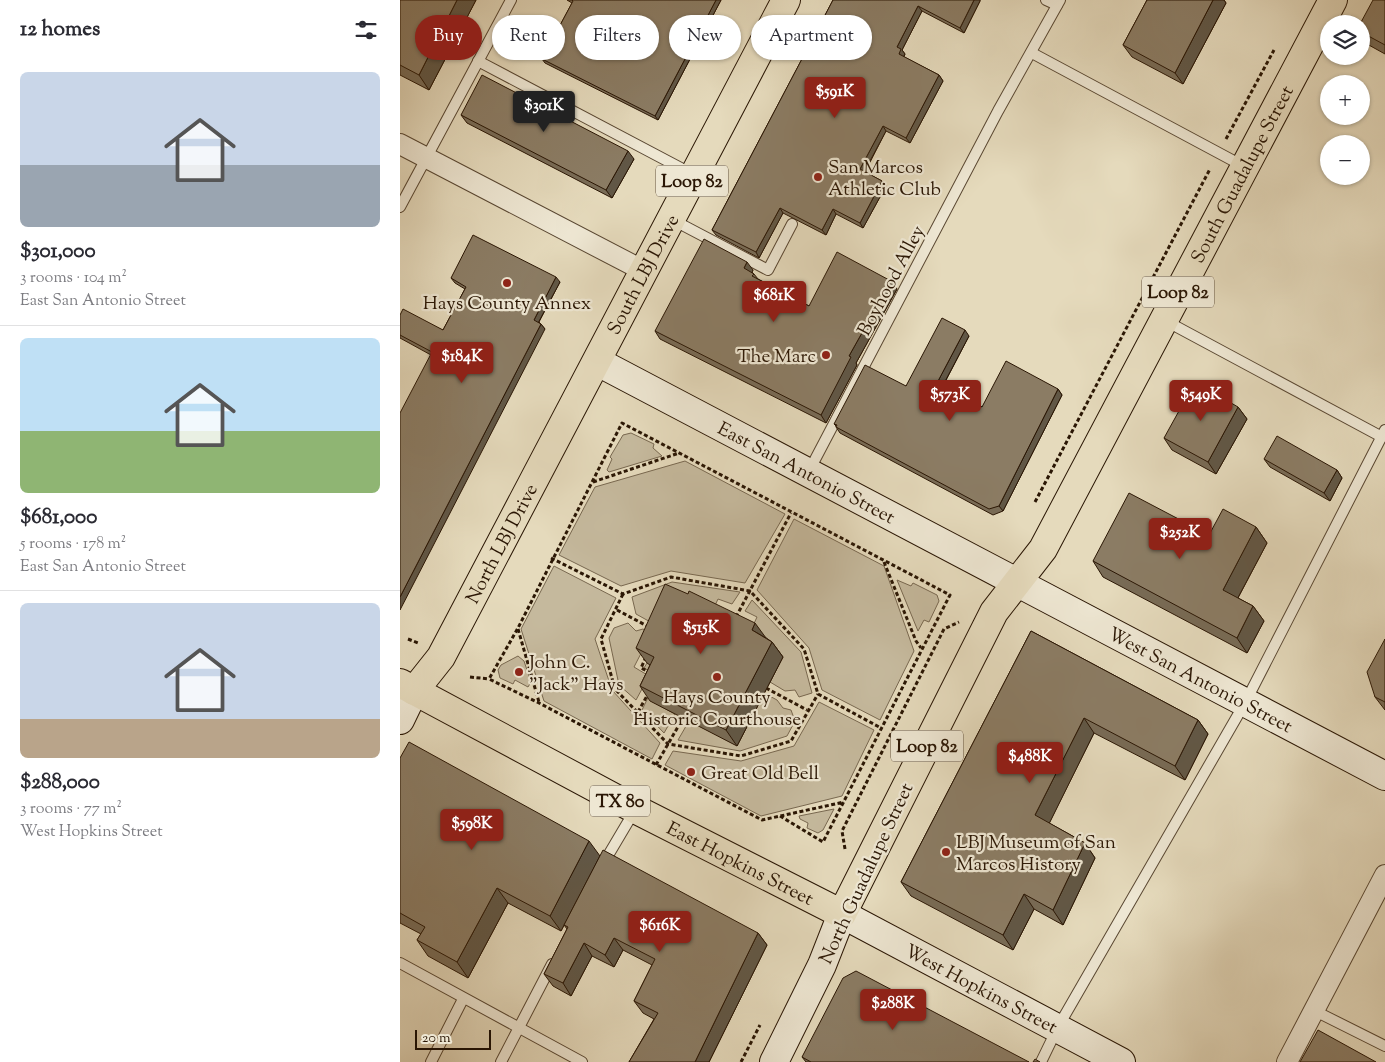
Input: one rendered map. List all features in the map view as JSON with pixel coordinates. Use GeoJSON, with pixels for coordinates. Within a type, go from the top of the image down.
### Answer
{"type":"FeatureCollection","features":[{"type":"Feature","properties":{"kind":"main road","name":"South LBJ Drive"},"geometry":{"type":"LineString","coordinates":[[598,362],[786,0]]}},
{"type":"Feature","properties":{"kind":"main road","name":"South Guadalupe Street"},"geometry":{"type":"LineString","coordinates":[[1018,581],[1043,549],[1163,320],[1246,168],[1333,0]]}},
{"type":"Feature","properties":{"kind":"main road","name":"North LBJ Drive"},"geometry":{"type":"LineString","coordinates":[[407,687],[441,658],[598,362]]}},
{"type":"Feature","properties":{"kind":"main road","name":"North Guadalupe Street"},"geometry":{"type":"LineString","coordinates":[[842,914],[994,612],[1018,581]]}},
{"type":"Feature","properties":{"kind":"main road","name":"East Hopkins Street"},"geometry":{"type":"LineString","coordinates":[[407,687],[635,809],[842,914]]}},
{"type":"Feature","properties":{"kind":"street"},"geometry":{"type":"LineString","coordinates":[[400,144],[644,271]]}},
{"type":"Feature","properties":{"kind":"street","name":"East San Antonio Street"},"geometry":{"type":"LineString","coordinates":[[598,362],[1018,581]]}},
{"type":"Feature","properties":{"kind":"street","name":"West San Antonio Street"},"geometry":{"type":"LineString","coordinates":[[1018,581],[1385,776]]}},
{"type":"Feature","properties":{"kind":"street","name":"North LBJ Drive"},"geometry":{"type":"LineString","coordinates":[[400,720],[407,687]]}},
{"type":"Feature","properties":{"kind":"street"},"geometry":{"type":"LineString","coordinates":[[1287,1062],[1385,875]]}},
{"type":"Feature","properties":{"kind":"street","name":"West Hopkins Street"},"geometry":{"type":"LineString","coordinates":[[842,914],[1121,1062]]}},
{"type":"Feature","properties":{"kind":"street","name":"North Guadalupe Street"},"geometry":{"type":"LineString","coordinates":[[774,1062],[822,965],[842,914]]}},
{"type":"Feature","properties":{"kind":"lane"},"geometry":{"type":"LineString","coordinates":[[400,206],[511,0]]}},
{"type":"Feature","properties":{"kind":"lane"},"geometry":{"type":"LineString","coordinates":[[1046,0],[1058,3]]}},
{"type":"Feature","properties":{"kind":"lane","name":"Boyhood Alley"},"geometry":{"type":"LineString","coordinates":[[809,472],[998,111],[1032,53],[1058,3]]}},
{"type":"Feature","properties":{"kind":"lane"},"geometry":{"type":"LineString","coordinates":[[1032,53],[1246,168]]}},
{"type":"Feature","properties":{"kind":"lane"},"geometry":{"type":"LineString","coordinates":[[478,61],[694,176]]}},
{"type":"Feature","properties":{"kind":"lane"},"geometry":{"type":"LineString","coordinates":[[671,219],[768,270],[792,224]]}},
{"type":"Feature","properties":{"kind":"lane"},"geometry":{"type":"LineString","coordinates":[[1041,1062],[1058,1027],[1246,701],[1383,434],[1163,320]]}},
{"type":"Feature","properties":{"kind":"lane"},"geometry":{"type":"LineString","coordinates":[[598,875],[635,809]]}},
{"type":"Feature","properties":{"kind":"lane"},"geometry":{"type":"LineString","coordinates":[[501,1062],[558,952]]}},
{"type":"Feature","properties":{"kind":"lane"},"geometry":{"type":"LineString","coordinates":[[400,963],[518,1029],[582,1062]]}},
{"type":"Feature","properties":{"kind":"lane"},"geometry":{"type":"LineString","coordinates":[[431,1062],[463,999]]}},
{"type":"Feature","properties":{"kind":"lane"},"geometry":{"type":"LineString","coordinates":[[1315,1011],[1385,1046]]}},
{"type":"Feature","properties":{"kind":"path"},"geometry":{"type":"LineString","coordinates":[[1032,509],[1218,153],[1278,43]]}},
{"type":"Feature","properties":{"kind":"path"},"geometry":{"type":"LineString","coordinates":[[489,680],[518,628],[622,423],[950,595],[921,648],[823,842],[780,816]]}},
{"type":"Feature","properties":{"kind":"path"},"geometry":{"type":"LineString","coordinates":[[592,482],[680,453]]}},
{"type":"Feature","properties":{"kind":"path"},"geometry":{"type":"LineString","coordinates":[[734,622],[791,513]]}},
{"type":"Feature","properties":{"kind":"path"},"geometry":{"type":"LineString","coordinates":[[552,558],[623,594],[671,577],[750,591],[804,649],[818,694],[882,728]]}},
{"type":"Feature","properties":{"kind":"path"},"geometry":{"type":"LineString","coordinates":[[884,562],[916,641],[921,648]]}},
{"type":"Feature","properties":{"kind":"path"},"geometry":{"type":"LineString","coordinates":[[623,594],[601,639],[615,689],[668,744],[742,756],[791,741],[818,694]]}},
{"type":"Feature","properties":{"kind":"path"},"geometry":{"type":"LineString","coordinates":[[616,610],[651,628]]}},
{"type":"Feature","properties":{"kind":"path"},"geometry":{"type":"LineString","coordinates":[[847,856],[842,831],[944,629],[964,620]]}},
{"type":"Feature","properties":{"kind":"path"},"geometry":{"type":"LineString","coordinates":[[518,628],[539,703]]}},
{"type":"Feature","properties":{"kind":"path"},"geometry":{"type":"LineString","coordinates":[[650,650],[641,668],[654,674]]}},
{"type":"Feature","properties":{"kind":"path"},"geometry":{"type":"LineString","coordinates":[[470,677],[489,680],[539,703],[762,820],[844,802]]}},
{"type":"Feature","properties":{"kind":"path"},"geometry":{"type":"LineString","coordinates":[[637,713],[651,688]]}},
{"type":"Feature","properties":{"kind":"path"},"geometry":{"type":"LineString","coordinates":[[766,688],[808,710]]}},
{"type":"Feature","properties":{"kind":"path"},"geometry":{"type":"LineString","coordinates":[[656,765],[683,718]]}},
{"type":"Feature","properties":{"kind":"shaded area"},"geometry":{"type":"Polygon","coordinates":[[[631,433],[654,444],[653,448],[662,456],[609,472],[607,470],[612,459],[610,457],[623,435],[631,433]]]}},
{"type":"Feature","properties":{"kind":"shaded area"},"geometry":{"type":"Polygon","coordinates":[[[685,461],[785,514],[745,583],[671,571],[621,586],[559,555],[595,487],[685,461]]]}},
{"type":"Feature","properties":{"kind":"shaded area"},"geometry":{"type":"Polygon","coordinates":[[[794,519],[884,566],[914,651],[880,720],[822,690],[809,648],[757,590],[794,519]]]}},
{"type":"Feature","properties":{"kind":"shaded area"},"geometry":{"type":"Polygon","coordinates":[[[554,566],[616,598],[595,639],[612,690],[660,743],[652,759],[544,701],[521,629],[554,566]]]}},
{"type":"Feature","properties":{"kind":"shaded area"},"geometry":{"type":"Polygon","coordinates":[[[897,580],[911,586],[913,583],[937,595],[939,601],[929,622],[924,620],[918,631],[897,580]]]}},
{"type":"Feature","properties":{"kind":"shaded area"},"geometry":{"type":"Polygon","coordinates":[[[672,582],[740,592],[732,604],[718,599],[712,612],[663,629],[636,614],[632,597],[672,582]]]}},
{"type":"Feature","properties":{"kind":"shaded area"},"geometry":{"type":"Polygon","coordinates":[[[752,600],[801,652],[812,693],[799,697],[795,690],[785,691],[770,682],[751,630],[757,617],[745,611],[752,600]]]}},
{"type":"Feature","properties":{"kind":"shaded area"},"geometry":{"type":"Polygon","coordinates":[[[628,623],[636,631],[643,629],[651,634],[634,667],[649,676],[636,700],[619,685],[609,638],[614,628],[628,623]]]}},
{"type":"Feature","properties":{"kind":"shaded area"},"geometry":{"type":"Polygon","coordinates":[[[518,656],[524,661],[531,682],[528,687],[515,680],[513,684],[500,678],[498,670],[501,665],[518,656]]]}},
{"type":"Feature","properties":{"kind":"shaded area"},"geometry":{"type":"Polygon","coordinates":[[[647,663],[665,672],[651,701],[675,714],[664,733],[642,710],[657,679],[655,674],[644,668],[647,663]]]}},
{"type":"Feature","properties":{"kind":"shaded area"},"geometry":{"type":"Polygon","coordinates":[[[764,693],[777,700],[783,708],[791,710],[795,721],[787,736],[740,751],[678,740],[689,721],[737,745],[764,693]]]}},
{"type":"Feature","properties":{"kind":"shaded area"},"geometry":{"type":"Polygon","coordinates":[[[819,702],[874,730],[842,796],[761,816],[665,765],[673,751],[741,761],[794,746],[819,702]]]}},
{"type":"Feature","properties":{"kind":"shaded area"},"geometry":{"type":"Polygon","coordinates":[[[834,809],[823,830],[818,833],[807,828],[808,823],[800,819],[799,816],[834,809]]]}},
{"type":"Feature","properties":{"kind":"building"},"geometry":{"type":"Polygon","coordinates":[[[400,0],[457,0],[449,15],[415,15],[415,60],[427,60],[419,75],[400,65],[400,0]]]}},
{"type":"Feature","properties":{"kind":"building"},"geometry":{"type":"Polygon","coordinates":[[[716,0],[708,15],[669,15],[669,60],[684,60],[655,116],[544,60],[565,60],[565,16],[573,1],[716,0]]]}},
{"type":"Feature","properties":{"kind":"building"},"geometry":{"type":"Polygon","coordinates":[[[833,0],[974,0],[960,28],[918,6],[897,47],[901,49],[899,54],[939,75],[906,138],[883,126],[860,169],[882,181],[860,223],[833,209],[822,230],[780,208],[756,252],[712,230],[801,60],[872,60],[872,15],[825,15],[833,0]]]}},
{"type":"Feature","properties":{"kind":"building"},"geometry":{"type":"Polygon","coordinates":[[[1147,0],[1213,0],[1175,73],[1123,45],[1147,0]]]}},
{"type":"Feature","properties":{"kind":"building"},"geometry":{"type":"Polygon","coordinates":[[[1373,0],[1385,0],[1385,45],[1370,37],[1370,15],[1365,15],[1373,0]]]}},
{"type":"Feature","properties":{"kind":"building"},"geometry":{"type":"Polygon","coordinates":[[[482,75],[628,151],[606,190],[461,115],[482,75]]]}},
{"type":"Feature","properties":{"kind":"building"},"geometry":{"type":"Polygon","coordinates":[[[473,235],[556,277],[534,320],[541,324],[400,597],[400,413],[432,352],[400,335],[400,315],[403,309],[443,330],[466,287],[451,278],[473,235]]]}},
{"type":"Feature","properties":{"kind":"building"},"geometry":{"type":"Polygon","coordinates":[[[704,239],[747,262],[744,268],[754,274],[752,276],[809,306],[837,252],[891,281],[849,356],[851,357],[821,415],[655,331],[704,239]]]}},
{"type":"Feature","properties":{"kind":"building"},"geometry":{"type":"Polygon","coordinates":[[[942,318],[965,330],[937,383],[982,407],[1006,361],[1058,389],[999,506],[989,509],[836,427],[837,425],[834,424],[865,365],[906,386],[942,318]]]}},
{"type":"Feature","properties":{"kind":"building"},"geometry":{"type":"Polygon","coordinates":[[[1195,382],[1238,407],[1208,462],[1164,438],[1195,382]]]}},
{"type":"Feature","properties":{"kind":"building"},"geometry":{"type":"Polygon","coordinates":[[[1277,436],[1337,470],[1324,493],[1264,459],[1277,436]]]}},
{"type":"Feature","properties":{"kind":"building"},"geometry":{"type":"Polygon","coordinates":[[[1129,493],[1209,535],[1223,509],[1256,527],[1223,590],[1253,606],[1237,638],[1093,561],[1129,493]]]}},
{"type":"Feature","properties":{"kind":"building","name":"Hays County Historic Courthouse"},"geometry":{"type":"Polygon","coordinates":[[[665,584],[688,594],[689,591],[755,623],[752,630],[772,642],[726,730],[640,686],[654,657],[636,648],[665,584]]]}},
{"type":"Feature","properties":{"kind":"building"},"geometry":{"type":"Polygon","coordinates":[[[1031,631],[1198,720],[1175,766],[1084,718],[1035,815],[1085,843],[1053,910],[1024,894],[1003,935],[901,882],[1031,631]]]}},
{"type":"Feature","properties":{"kind":"building"},"geometry":{"type":"Polygon","coordinates":[[[1385,639],[1385,702],[1375,697],[1367,672],[1385,639]]]}},
{"type":"Feature","properties":{"kind":"building"},"geometry":{"type":"Polygon","coordinates":[[[409,742],[589,841],[550,916],[497,888],[457,962],[417,940],[425,927],[400,913],[400,758],[409,742]]]}},
{"type":"Feature","properties":{"kind":"building"},"geometry":{"type":"Polygon","coordinates":[[[603,850],[758,933],[695,1062],[629,1062],[658,1013],[634,1001],[655,959],[614,938],[605,955],[584,943],[563,983],[544,974],[568,927],[564,925],[603,850]]]}},
{"type":"Feature","properties":{"kind":"building"},"geometry":{"type":"Polygon","coordinates":[[[856,971],[1029,1062],[811,1062],[802,1057],[843,978],[856,971]]]}},
{"type":"Feature","properties":{"kind":"building"},"geometry":{"type":"Polygon","coordinates":[[[1318,1030],[1376,1062],[1300,1062],[1318,1030]]]}},
{"type":"Feature","properties":{"kind":"place","name":"San Marcos Athletic Club"},"geometry":{"type":"Point","coordinates":[818,177]}},
{"type":"Feature","properties":{"kind":"place","name":"Hays County Annex"},"geometry":{"type":"Point","coordinates":[507,283]}},
{"type":"Feature","properties":{"kind":"place","name":"The Marc"},"geometry":{"type":"Point","coordinates":[826,355]}},
{"type":"Feature","properties":{"kind":"place","name":"John C. \"Jack\" Hays"},"geometry":{"type":"Point","coordinates":[519,672]}},
{"type":"Feature","properties":{"kind":"place","name":"Hays County Historic Courthouse"},"geometry":{"type":"Point","coordinates":[717,677]}},
{"type":"Feature","properties":{"kind":"place","name":"Great Old Bell"},"geometry":{"type":"Point","coordinates":[691,772]}},
{"type":"Feature","properties":{"kind":"place","name":"LBJ Museum of San Marcos History"},"geometry":{"type":"Point","coordinates":[946,852]}}]}
